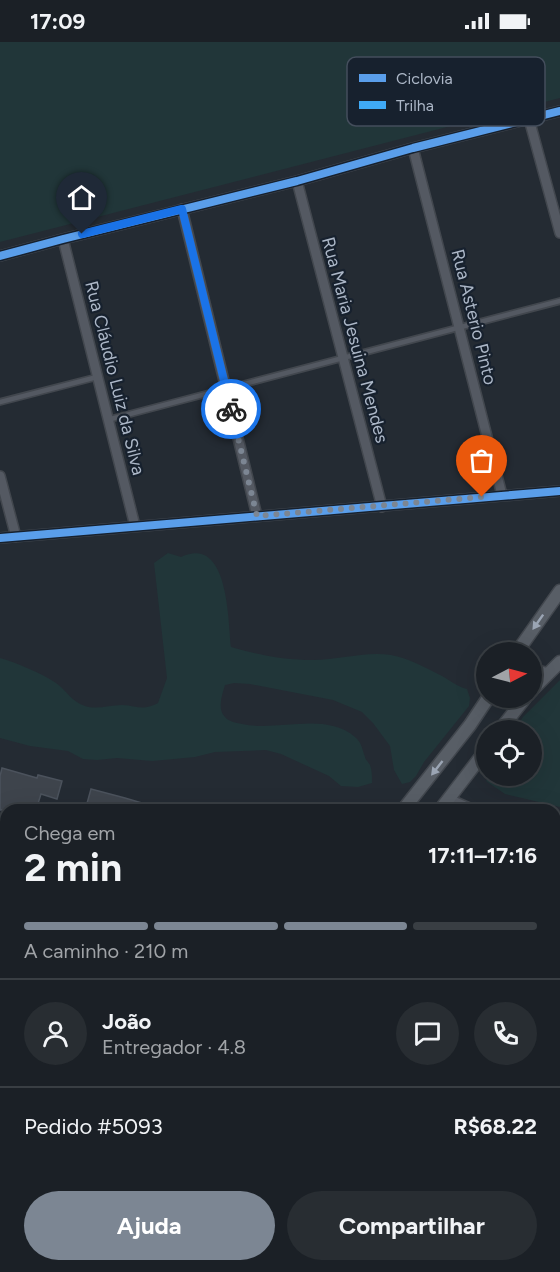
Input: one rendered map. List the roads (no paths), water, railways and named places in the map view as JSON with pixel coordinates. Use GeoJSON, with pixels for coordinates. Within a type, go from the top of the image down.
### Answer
{"type":"FeatureCollection","features":[{"type":"Feature","properties":{"kind":"main road"},"geometry":{"type":"LineString","coordinates":[[526,642],[560,591]]}},
{"type":"Feature","properties":{"kind":"main road"},"geometry":{"type":"LineString","coordinates":[[542,680],[560,662]]}},
{"type":"Feature","properties":{"kind":"main road"},"geometry":{"type":"LineString","coordinates":[[542,673],[547,674]]}},
{"type":"Feature","properties":{"kind":"main road"},"geometry":{"type":"LineString","coordinates":[[408,804],[481,708]]}},
{"type":"Feature","properties":{"kind":"main road"},"geometry":{"type":"LineString","coordinates":[[445,804],[476,764]]}},
{"type":"Feature","properties":{"kind":"street"},"geometry":{"type":"LineString","coordinates":[[545,115],[560,111]]}},
{"type":"Feature","properties":{"kind":"street"},"geometry":{"type":"LineString","coordinates":[[0,256],[297,181],[501,126]]}},
{"type":"Feature","properties":{"kind":"street"},"geometry":{"type":"LineString","coordinates":[[531,126],[560,233]]}},
{"type":"Feature","properties":{"kind":"street","name":"Rua Asterio Pinto"},"geometry":{"type":"LineString","coordinates":[[413,148],[502,495]]}},
{"type":"Feature","properties":{"kind":"street","name":"Rua Maria Jesuina Mendes"},"geometry":{"type":"LineString","coordinates":[[297,181],[382,507]]}},
{"type":"Feature","properties":{"kind":"street"},"geometry":{"type":"LineString","coordinates":[[182,209],[257,516]]}},
{"type":"Feature","properties":{"kind":"street","name":"Rua Cláudio Luiz da Silva"},"geometry":{"type":"LineString","coordinates":[[63,239],[135,526]]}},
{"type":"Feature","properties":{"kind":"street"},"geometry":{"type":"LineString","coordinates":[[0,476],[16,537]]}},
{"type":"Feature","properties":{"kind":"street"},"geometry":{"type":"LineString","coordinates":[[0,538],[560,491]]}},
{"type":"Feature","properties":{"kind":"street"},"geometry":{"type":"LineString","coordinates":[[449,800],[459,804]]}},
{"type":"Feature","properties":{"kind":"lane"},"geometry":{"type":"LineString","coordinates":[[108,420],[225,387],[560,301]]}},
{"type":"Feature","properties":{"kind":"lane"},"geometry":{"type":"LineString","coordinates":[[0,402],[97,377]]}}]}
